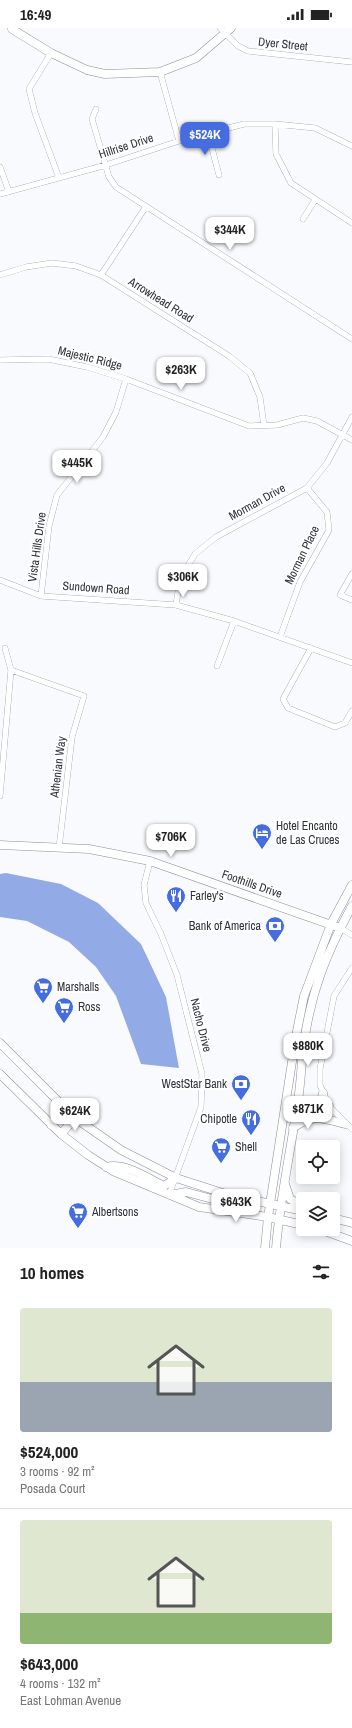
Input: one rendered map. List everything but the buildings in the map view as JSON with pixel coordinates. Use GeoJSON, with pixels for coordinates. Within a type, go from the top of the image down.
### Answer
{"type":"FeatureCollection","features":[{"type":"Feature","properties":{"kind":"main road"},"geometry":{"type":"LineString","coordinates":[[12,29],[51,53],[87,70],[105,74],[160,72],[196,58],[225,30]]}},
{"type":"Feature","properties":{"kind":"main road","name":"Foothills Drive"},"geometry":{"type":"LineString","coordinates":[[0,845],[89,849],[150,861],[340,928]]}},
{"type":"Feature","properties":{"kind":"main road"},"geometry":{"type":"LineString","coordinates":[[265,1248],[270,1204],[304,996],[331,924],[352,885]]}},
{"type":"Feature","properties":{"kind":"main road"},"geometry":{"type":"LineString","coordinates":[[276,1248],[280,1206],[297,1107],[304,1042],[313,999],[324,963],[352,906]]}},
{"type":"Feature","properties":{"kind":"main road"},"geometry":{"type":"LineString","coordinates":[[2,1049],[75,1118],[121,1150],[176,1178],[245,1198],[296,1209]]}},
{"type":"Feature","properties":{"kind":"main road"},"geometry":{"type":"LineString","coordinates":[[294,1050],[298,1056],[296,1090],[298,1097]]}},
{"type":"Feature","properties":{"kind":"main road"},"geometry":{"type":"LineString","coordinates":[[0,1074],[61,1134],[106,1167],[199,1207],[268,1217],[296,1224]]}},
{"type":"Feature","properties":{"kind":"main road"},"geometry":{"type":"LineString","coordinates":[[317,1115],[323,1094]]}},
{"type":"Feature","properties":{"kind":"main road"},"geometry":{"type":"LineString","coordinates":[[297,1107],[304,1113],[317,1115],[349,1127]]}},
{"type":"Feature","properties":{"kind":"main road"},"geometry":{"type":"LineString","coordinates":[[293,1128],[306,1119],[331,1108]]}},
{"type":"Feature","properties":{"kind":"main road"},"geometry":{"type":"LineString","coordinates":[[51,1125],[66,1109]]}},
{"type":"Feature","properties":{"kind":"main road"},"geometry":{"type":"LineString","coordinates":[[61,1134],[75,1118]]}},
{"type":"Feature","properties":{"kind":"main road"},"geometry":{"type":"LineString","coordinates":[[106,1167],[115,1165],[128,1169],[164,1186],[176,1178]]}},
{"type":"Feature","properties":{"kind":"main road"},"geometry":{"type":"LineString","coordinates":[[284,1182],[290,1199],[296,1202]]}},
{"type":"Feature","properties":{"kind":"main road"},"geometry":{"type":"LineString","coordinates":[[169,1195],[186,1192],[216,1200],[245,1198]]}},
{"type":"Feature","properties":{"kind":"main road"},"geometry":{"type":"LineString","coordinates":[[340,1220],[352,1223]]}},
{"type":"Feature","properties":{"kind":"main road"},"geometry":{"type":"LineString","coordinates":[[338,1236],[352,1241]]}},
{"type":"Feature","properties":{"kind":"street","name":"Dyer Street"},"geometry":{"type":"LineString","coordinates":[[225,30],[242,48],[252,52],[352,62]]}},
{"type":"Feature","properties":{"kind":"street"},"geometry":{"type":"LineString","coordinates":[[51,53],[29,89],[35,113],[59,178]]}},
{"type":"Feature","properties":{"kind":"street"},"geometry":{"type":"LineString","coordinates":[[160,72],[179,141]]}},
{"type":"Feature","properties":{"kind":"street"},"geometry":{"type":"LineString","coordinates":[[96,109],[92,119],[109,177],[116,187],[146,208],[352,339]]}},
{"type":"Feature","properties":{"kind":"street","name":"Hillrise Drive"},"geometry":{"type":"LineString","coordinates":[[0,194],[106,165],[179,141],[244,124],[275,124],[315,128],[352,146]]}},
{"type":"Feature","properties":{"kind":"street"},"geometry":{"type":"LineString","coordinates":[[275,124],[276,154],[291,183],[352,223]]}},
{"type":"Feature","properties":{"kind":"street"},"geometry":{"type":"LineString","coordinates":[[208,133],[219,175]]}},
{"type":"Feature","properties":{"kind":"street"},"geometry":{"type":"LineString","coordinates":[[0,167],[9,192]]}},
{"type":"Feature","properties":{"kind":"street"},"geometry":{"type":"LineString","coordinates":[[303,219],[315,200]]}},
{"type":"Feature","properties":{"kind":"street"},"geometry":{"type":"LineString","coordinates":[[101,275],[146,208]]}},
{"type":"Feature","properties":{"kind":"street","name":"Arrowhead Road"},"geometry":{"type":"LineString","coordinates":[[0,275],[26,267],[52,263],[76,266],[101,275],[230,356],[250,373],[260,397],[264,426]]}},
{"type":"Feature","properties":{"kind":"street","name":"Majestic Ridge"},"geometry":{"type":"LineString","coordinates":[[0,360],[48,359],[87,367],[126,379],[249,426],[277,425],[303,418],[317,421],[352,440]]}},
{"type":"Feature","properties":{"kind":"street","name":"Vista Hills Drive"},"geometry":{"type":"LineString","coordinates":[[41,596],[49,526],[57,495],[103,437],[116,412],[126,379]]}},
{"type":"Feature","properties":{"kind":"street","name":"Morman Drive"},"geometry":{"type":"LineString","coordinates":[[176,605],[180,579],[195,554],[216,537],[307,488],[326,463],[352,417]]}},
{"type":"Feature","properties":{"kind":"street","name":"Morman Place"},"geometry":{"type":"LineString","coordinates":[[280,637],[300,582],[329,530],[327,512],[307,488]]}},
{"type":"Feature","properties":{"kind":"street"},"geometry":{"type":"LineString","coordinates":[[352,574],[340,595],[352,600]]}},
{"type":"Feature","properties":{"kind":"street","name":"Sundown Road"},"geometry":{"type":"LineString","coordinates":[[0,580],[41,596],[176,605],[234,620],[352,663]]}},
{"type":"Feature","properties":{"kind":"street"},"geometry":{"type":"LineString","coordinates":[[217,666],[234,620]]}},
{"type":"Feature","properties":{"kind":"street"},"geometry":{"type":"LineString","coordinates":[[0,796],[11,670],[5,648]]}},
{"type":"Feature","properties":{"kind":"street"},"geometry":{"type":"LineString","coordinates":[[311,648],[283,698],[288,708],[335,727],[345,723],[352,711]]}},
{"type":"Feature","properties":{"kind":"street","name":"Athenian Way"},"geometry":{"type":"LineString","coordinates":[[11,670],[84,696],[72,737],[59,848]]}},
{"type":"Feature","properties":{"kind":"street","name":"Nacho Drive"},"geometry":{"type":"LineString","coordinates":[[150,861],[144,885],[146,903],[161,934],[177,975],[202,1074],[201,1107],[169,1195]]}},
{"type":"Feature","properties":{"kind":"street","name":"Foothills Drive"},"geometry":{"type":"LineString","coordinates":[[340,928],[352,935]]}},
{"type":"Feature","properties":{"kind":"street"},"geometry":{"type":"LineString","coordinates":[[349,1127],[331,1108],[323,1094],[320,1084],[321,1058],[334,996],[352,968]]}},
{"type":"Feature","properties":{"kind":"water"},"geometry":{"type":"Polygon","coordinates":[[[6,873],[61,884],[98,903],[141,944],[166,997],[179,1068],[141,1064],[116,996],[96,967],[69,942],[27,921],[0,917],[0,874],[6,873]]]}},
{"type":"Feature","properties":{"kind":"place","name":"Hotel Encanto de Las Cruces"},"geometry":{"type":"Point","coordinates":[262,850]}},
{"type":"Feature","properties":{"kind":"place","name":"Farley's"},"geometry":{"type":"Point","coordinates":[176,913]}},
{"type":"Feature","properties":{"kind":"place","name":"Bank of America"},"geometry":{"type":"Point","coordinates":[275,943]}},
{"type":"Feature","properties":{"kind":"place","name":"Marshalls"},"geometry":{"type":"Point","coordinates":[43,1004]}},
{"type":"Feature","properties":{"kind":"place","name":"Ross"},"geometry":{"type":"Point","coordinates":[64,1024]}},
{"type":"Feature","properties":{"kind":"place","name":"WestStar Bank"},"geometry":{"type":"Point","coordinates":[241,1101]}},
{"type":"Feature","properties":{"kind":"place","name":"Chipotle"},"geometry":{"type":"Point","coordinates":[251,1136]}},
{"type":"Feature","properties":{"kind":"place","name":"Shell"},"geometry":{"type":"Point","coordinates":[221,1164]}},
{"type":"Feature","properties":{"kind":"place","name":"Albertsons"},"geometry":{"type":"Point","coordinates":[78,1229]}}]}
